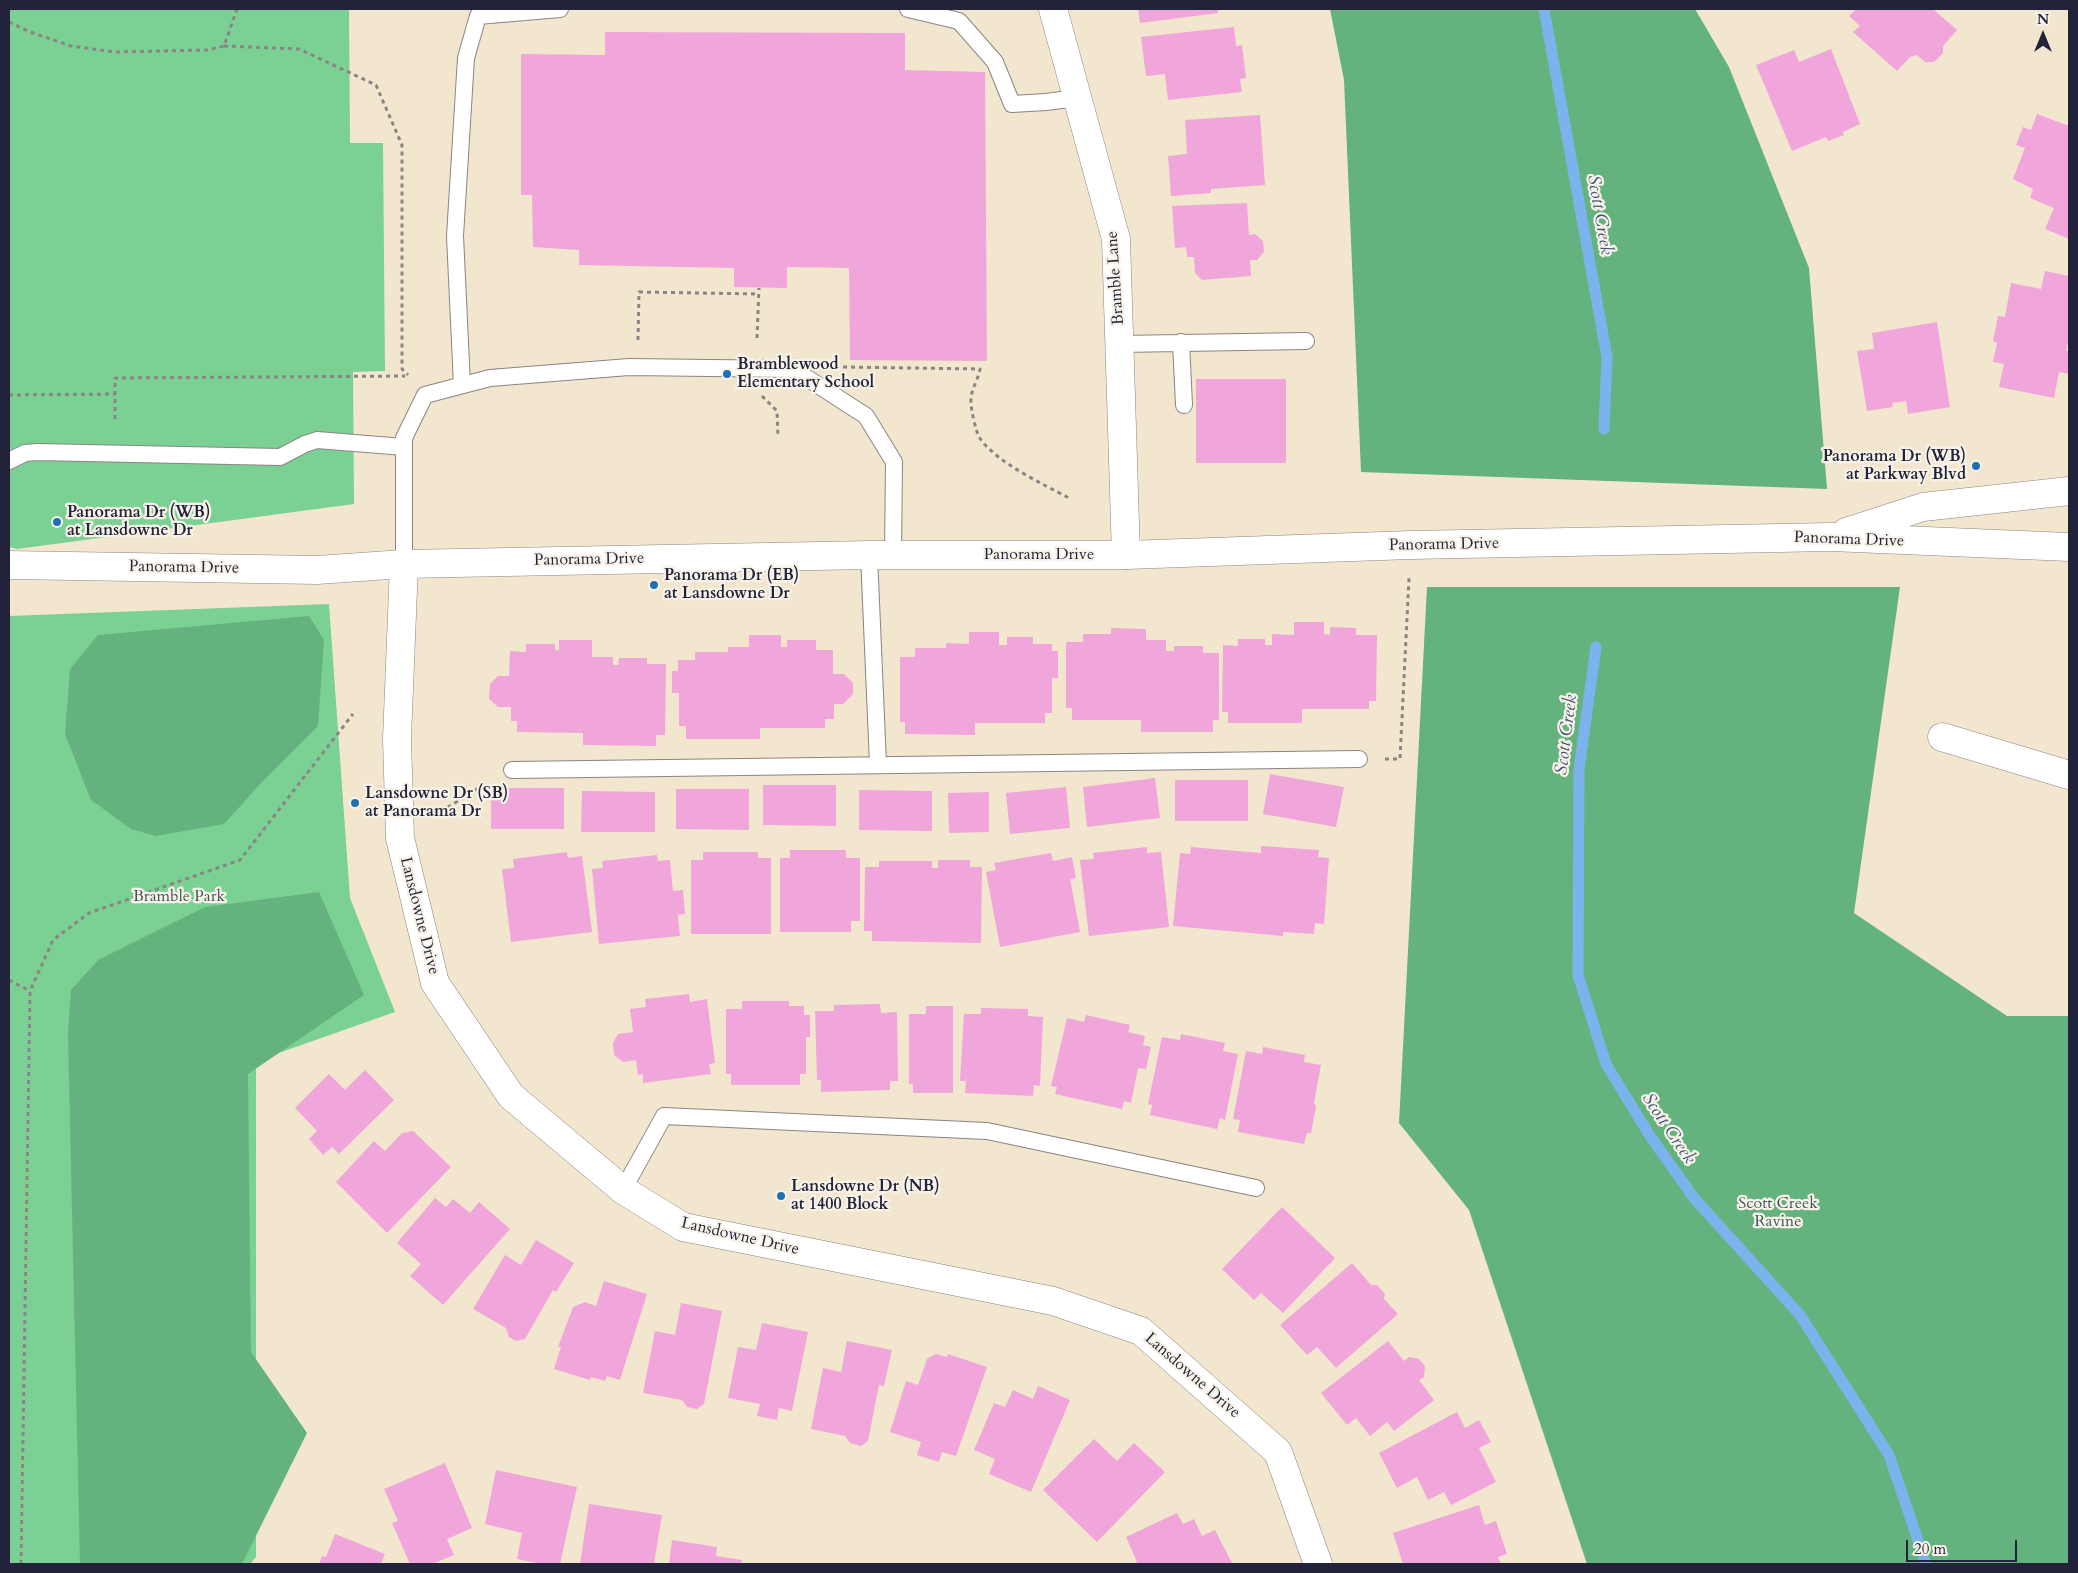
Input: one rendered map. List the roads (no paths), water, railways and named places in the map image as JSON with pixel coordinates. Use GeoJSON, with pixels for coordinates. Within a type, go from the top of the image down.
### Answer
{"type":"FeatureCollection","features":[{"type":"Feature","properties":{"kind":"street","name":"Bramble Lane"},"geometry":{"type":"LineString","coordinates":[[1053,9],[1116,239],[1126,555]]}},
{"type":"Feature","properties":{"kind":"street"},"geometry":{"type":"LineString","coordinates":[[1831,537],[1923,507],[2069,491]]}},
{"type":"Feature","properties":{"kind":"street","name":"Panorama Drive"},"geometry":{"type":"LineString","coordinates":[[9,565],[317,570],[404,564],[881,555],[1126,555],[1411,545],[1831,537],[2069,547]]}},
{"type":"Feature","properties":{"kind":"street","name":"Lansdowne Drive"},"geometry":{"type":"LineString","coordinates":[[404,564],[397,740],[400,838],[435,983],[511,1096],[623,1190],[683,1227],[1053,1301],[1141,1331],[1278,1452],[1318,1564]]}},
{"type":"Feature","properties":{"kind":"street"},"geometry":{"type":"LineString","coordinates":[[1942,737],[2069,775]]}},
{"type":"Feature","properties":{"kind":"lane"},"geometry":{"type":"LineString","coordinates":[[462,385],[455,236],[466,58],[478,16],[560,9]]}},
{"type":"Feature","properties":{"kind":"lane"},"geometry":{"type":"LineString","coordinates":[[908,9],[959,21],[995,62],[1012,104],[1077,98]]}},
{"type":"Feature","properties":{"kind":"lane"},"geometry":{"type":"LineString","coordinates":[[1120,344],[1306,341]]}},
{"type":"Feature","properties":{"kind":"lane"},"geometry":{"type":"LineString","coordinates":[[1181,342],[1184,405]]}},
{"type":"Feature","properties":{"kind":"lane"},"geometry":{"type":"LineString","coordinates":[[404,564],[404,438],[425,395],[490,378],[629,367],[793,369],[866,416],[894,462],[881,555],[878,764]]}},
{"type":"Feature","properties":{"kind":"lane"},"geometry":{"type":"LineString","coordinates":[[9,461],[25,453],[37,452],[280,457],[317,440],[404,447]]}},
{"type":"Feature","properties":{"kind":"lane"},"geometry":{"type":"LineString","coordinates":[[512,770],[1359,759]]}},
{"type":"Feature","properties":{"kind":"lane"},"geometry":{"type":"LineString","coordinates":[[623,1190],[664,1116],[987,1131],[1256,1188]]}},
{"type":"Feature","properties":{"kind":"waterway","name":"Scott Creek"},"geometry":{"type":"LineString","coordinates":[[1544,9],[1607,357],[1604,429]]}},
{"type":"Feature","properties":{"kind":"waterway","name":"Scott Creek"},"geometry":{"type":"LineString","coordinates":[[1596,647],[1579,769],[1578,975],[1606,1064],[1650,1136],[1694,1198],[1800,1315],[1889,1455],[1926,1564]]}},
{"type":"Feature","properties":{"kind":"place","name":"Bramblewood Elementary School"},"geometry":{"type":"Point","coordinates":[727,374]}},
{"type":"Feature","properties":{"kind":"place","name":"Panorama Dr (WB) at Parkway Blvd"},"geometry":{"type":"Point","coordinates":[1976,466]}},
{"type":"Feature","properties":{"kind":"place","name":"Panorama Dr (WB) at Lansdowne Dr"},"geometry":{"type":"Point","coordinates":[57,522]}},
{"type":"Feature","properties":{"kind":"place","name":"Panorama Dr (EB) at Lansdowne Dr"},"geometry":{"type":"Point","coordinates":[654,585]}},
{"type":"Feature","properties":{"kind":"place","name":"Lansdowne Dr (SB) at Panorama Dr"},"geometry":{"type":"Point","coordinates":[355,803]}},
{"type":"Feature","properties":{"kind":"place","name":"Lansdowne Dr (NB) at 1400 Block"},"geometry":{"type":"Point","coordinates":[781,1196]}},
{"type":"Feature","properties":{"kind":"park label","name":"Bramble Park"},"geometry":{"type":"Point","coordinates":[179,897]}},
{"type":"Feature","properties":{"kind":"park label","name":"Scott Creek Ravine"},"geometry":{"type":"Point","coordinates":[1778,1213]}}]}
